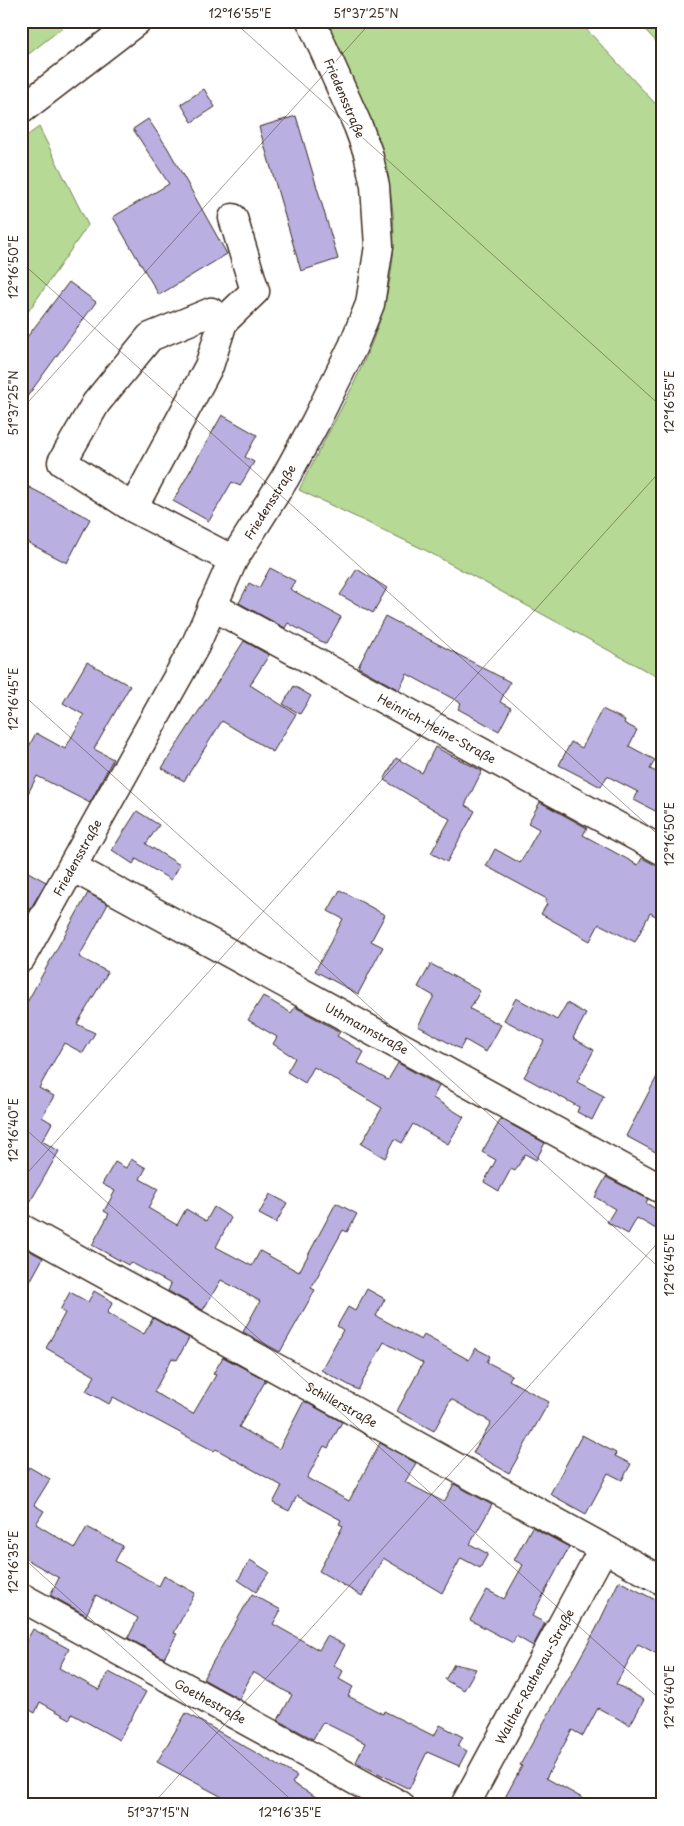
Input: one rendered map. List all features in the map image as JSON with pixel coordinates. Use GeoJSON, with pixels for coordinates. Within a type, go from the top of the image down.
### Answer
{"type":"FeatureCollection","features":[{"type":"Feature","properties":{"kind":"street"},"geometry":{"type":"LineString","coordinates":[[21,110],[137,21]]}},
{"type":"Feature","properties":{"kind":"street","name":"Friedensstraße"},"geometry":{"type":"LineString","coordinates":[[21,958],[195,646],[233,560],[282,484],[315,423],[363,324],[375,280],[380,246],[379,216],[368,153],[311,21]]}},
{"type":"Feature","properties":{"kind":"street"},"geometry":{"type":"LineString","coordinates":[[133,508],[209,366],[223,322],[256,291],[233,218]]}},
{"type":"Feature","properties":{"kind":"street"},"geometry":{"type":"LineString","coordinates":[[223,322],[211,312],[150,337],[96,403],[62,462],[133,508],[233,560]]}},
{"type":"Feature","properties":{"kind":"street","name":"Heinrich-Heine-Straße"},"geometry":{"type":"LineString","coordinates":[[212,606],[663,851]]}},
{"type":"Feature","properties":{"kind":"street","name":"Uthmannstraße"},"geometry":{"type":"LineString","coordinates":[[72,867],[663,1190]]}},
{"type":"Feature","properties":{"kind":"street","name":"Schillerstraße"},"geometry":{"type":"LineString","coordinates":[[21,1228],[663,1581]]}},
{"type":"Feature","properties":{"kind":"street","name":"Walther-Rathenau-Straße"},"geometry":{"type":"LineString","coordinates":[[465,1805],[603,1549]]}},
{"type":"Feature","properties":{"kind":"street","name":"Goethestraße"},"geometry":{"type":"LineString","coordinates":[[21,1597],[400,1805]]}},
{"type":"Feature","properties":{"kind":"green space"},"geometry":{"type":"Polygon","coordinates":[[[21,21],[71,21],[21,60],[21,21]]]}},
{"type":"Feature","properties":{"kind":"green space"},"geometry":{"type":"Polygon","coordinates":[[[324,21],[579,21],[663,112],[663,680],[425,550],[299,490],[356,380],[384,307],[392,268],[394,227],[387,175],[378,149],[324,21]]]}},
{"type":"Feature","properties":{"kind":"green space"},"geometry":{"type":"Polygon","coordinates":[[[637,21],[663,21],[663,49],[637,21]]]}},
{"type":"Feature","properties":{"kind":"green space"},"geometry":{"type":"Polygon","coordinates":[[[39,127],[88,225],[21,322],[21,140],[39,127]]]}},
{"type":"Feature","properties":{"kind":"building"},"geometry":{"type":"Polygon","coordinates":[[[204,89],[215,107],[192,122],[181,104],[204,89]]]}},
{"type":"Feature","properties":{"kind":"building"},"geometry":{"type":"Polygon","coordinates":[[[296,116],[338,259],[301,271],[259,127],[296,116]]]}},
{"type":"Feature","properties":{"kind":"building"},"geometry":{"type":"Polygon","coordinates":[[[148,119],[167,147],[227,254],[159,295],[113,217],[169,184],[133,129],[148,119]]]}},
{"type":"Feature","properties":{"kind":"building"},"geometry":{"type":"Polygon","coordinates":[[[69,282],[96,302],[21,405],[21,345],[69,282]]]}},
{"type":"Feature","properties":{"kind":"building"},"geometry":{"type":"Polygon","coordinates":[[[222,415],[257,435],[245,457],[254,462],[240,486],[232,482],[209,521],[173,501],[222,415]]]}},
{"type":"Feature","properties":{"kind":"building"},"geometry":{"type":"Polygon","coordinates":[[[21,483],[90,519],[67,563],[21,539],[21,483]]]}},
{"type":"Feature","properties":{"kind":"building"},"geometry":{"type":"Polygon","coordinates":[[[270,568],[295,581],[290,589],[341,617],[326,644],[288,623],[285,628],[239,603],[249,583],[259,588],[270,568]]]}},
{"type":"Feature","properties":{"kind":"building"},"geometry":{"type":"Polygon","coordinates":[[[357,569],[387,588],[373,613],[340,595],[357,569]]]}},
{"type":"Feature","properties":{"kind":"building"},"geometry":{"type":"Polygon","coordinates":[[[385,616],[510,682],[500,702],[511,708],[499,731],[458,709],[461,703],[407,674],[399,690],[358,667],[385,616]]]}},
{"type":"Feature","properties":{"kind":"building"},"geometry":{"type":"Polygon","coordinates":[[[244,641],[269,655],[250,685],[296,714],[273,752],[222,721],[184,781],[162,768],[244,641]]]}},
{"type":"Feature","properties":{"kind":"building"},"geometry":{"type":"Polygon","coordinates":[[[87,662],[130,686],[94,749],[113,759],[90,803],[37,776],[21,807],[21,761],[36,733],[65,749],[84,715],[63,703],[87,662]]]}},
{"type":"Feature","properties":{"kind":"building"},"geometry":{"type":"Polygon","coordinates":[[[294,686],[311,696],[300,714],[283,704],[294,686]]]}},
{"type":"Feature","properties":{"kind":"building"},"geometry":{"type":"Polygon","coordinates":[[[602,709],[625,720],[624,723],[637,730],[629,746],[655,760],[650,769],[663,775],[663,815],[634,800],[638,792],[607,776],[601,787],[559,765],[571,742],[582,748],[602,709]]]}},
{"type":"Feature","properties":{"kind":"building"},"geometry":{"type":"Polygon","coordinates":[[[435,747],[482,771],[465,805],[475,811],[447,862],[431,853],[450,819],[384,780],[396,758],[422,773],[435,747]]]}},
{"type":"Feature","properties":{"kind":"building"},"geometry":{"type":"Polygon","coordinates":[[[540,802],[587,828],[583,835],[638,865],[642,858],[663,869],[663,920],[650,913],[635,942],[599,924],[590,941],[541,914],[547,904],[545,902],[547,899],[486,866],[495,849],[520,863],[539,829],[528,823],[540,802]]]}},
{"type":"Feature","properties":{"kind":"building"},"geometry":{"type":"Polygon","coordinates":[[[137,811],[159,825],[146,844],[180,865],[171,880],[136,859],[133,864],[112,850],[137,811]]]}},
{"type":"Feature","properties":{"kind":"building"},"geometry":{"type":"Polygon","coordinates":[[[21,868],[46,882],[21,925],[21,868]]]}},
{"type":"Feature","properties":{"kind":"building"},"geometry":{"type":"Polygon","coordinates":[[[340,890],[385,915],[371,941],[383,947],[358,994],[315,971],[343,919],[328,911],[340,890]]]}},
{"type":"Feature","properties":{"kind":"building"},"geometry":{"type":"Polygon","coordinates":[[[88,893],[108,904],[79,957],[108,972],[77,1024],[95,1033],[83,1053],[64,1043],[39,1088],[54,1096],[42,1117],[52,1123],[42,1141],[59,1151],[24,1213],[21,1212],[21,1013],[88,893]]]}},
{"type":"Feature","properties":{"kind":"building"},"geometry":{"type":"Polygon","coordinates":[[[431,964],[480,991],[470,1009],[501,1025],[486,1052],[465,1040],[460,1049],[418,1026],[434,996],[418,987],[431,964]]]}},
{"type":"Feature","properties":{"kind":"building"},"geometry":{"type":"Polygon","coordinates":[[[263,996],[291,1013],[295,1007],[340,1032],[337,1036],[364,1052],[358,1063],[388,1080],[398,1063],[439,1086],[433,1098],[464,1117],[448,1144],[413,1124],[402,1143],[395,1139],[385,1158],[361,1144],[382,1108],[314,1067],[305,1083],[287,1072],[295,1058],[273,1044],[277,1037],[248,1020],[263,996]]]}},
{"type":"Feature","properties":{"kind":"building"},"geometry":{"type":"Polygon","coordinates":[[[516,998],[557,1020],[567,1003],[586,1014],[573,1038],[594,1050],[577,1082],[604,1096],[592,1120],[577,1112],[579,1107],[524,1077],[544,1041],[504,1020],[516,998]]]}},
{"type":"Feature","properties":{"kind":"building"},"geometry":{"type":"Polygon","coordinates":[[[663,1065],[663,1156],[626,1136],[663,1065]]]}},
{"type":"Feature","properties":{"kind":"building"},"geometry":{"type":"Polygon","coordinates":[[[501,1119],[545,1143],[536,1160],[525,1154],[515,1171],[511,1169],[499,1191],[484,1182],[496,1160],[482,1152],[501,1119]]]}},
{"type":"Feature","properties":{"kind":"building"},"geometry":{"type":"Polygon","coordinates":[[[131,1159],[146,1168],[140,1179],[158,1189],[148,1208],[177,1225],[186,1209],[206,1221],[214,1207],[231,1218],[216,1247],[252,1266],[260,1251],[299,1272],[336,1203],[357,1214],[347,1232],[343,1230],[311,1288],[315,1290],[280,1352],[243,1332],[260,1301],[221,1280],[203,1310],[168,1291],[171,1284],[130,1262],[128,1265],[92,1245],[109,1214],[104,1211],[115,1191],[102,1184],[115,1162],[126,1168],[131,1159]]]}},
{"type":"Feature","properties":{"kind":"building"},"geometry":{"type":"Polygon","coordinates":[[[606,1177],[648,1199],[646,1203],[663,1213],[663,1233],[637,1218],[628,1234],[607,1222],[615,1209],[595,1197],[606,1177]]]}},
{"type":"Feature","properties":{"kind":"building"},"geometry":{"type":"Polygon","coordinates":[[[270,1194],[287,1203],[276,1223],[259,1214],[270,1194]]]}},
{"type":"Feature","properties":{"kind":"building"},"geometry":{"type":"Polygon","coordinates":[[[21,1246],[43,1258],[21,1298],[21,1246]]]}},
{"type":"Feature","properties":{"kind":"building"},"geometry":{"type":"Polygon","coordinates":[[[367,1289],[385,1299],[376,1316],[421,1340],[424,1335],[469,1360],[475,1348],[490,1356],[487,1362],[512,1375],[509,1380],[549,1402],[509,1473],[473,1453],[491,1422],[451,1399],[434,1431],[397,1411],[423,1363],[384,1342],[358,1390],[321,1370],[343,1330],[337,1326],[348,1307],[355,1311],[367,1289]]]}},
{"type":"Feature","properties":{"kind":"building"},"geometry":{"type":"Polygon","coordinates":[[[94,1291],[113,1302],[107,1313],[144,1334],[153,1318],[189,1338],[177,1360],[172,1358],[154,1392],[193,1414],[216,1375],[213,1374],[223,1357],[266,1380],[239,1427],[279,1449],[304,1401],[342,1422],[328,1448],[324,1446],[307,1478],[349,1501],[380,1443],[416,1463],[405,1482],[444,1502],[454,1484],[492,1505],[470,1544],[488,1554],[480,1568],[461,1558],[442,1593],[383,1558],[362,1596],[319,1571],[343,1526],[339,1524],[341,1520],[297,1496],[289,1511],[273,1503],[282,1486],[216,1449],[214,1451],[113,1397],[109,1404],[86,1391],[95,1376],[46,1348],[65,1313],[60,1310],[70,1292],[88,1302],[94,1291]]]}},
{"type":"Feature","properties":{"kind":"building"},"geometry":{"type":"Polygon","coordinates":[[[582,1435],[616,1453],[615,1456],[631,1464],[622,1480],[608,1473],[586,1514],[550,1494],[582,1435]]]}},
{"type":"Feature","properties":{"kind":"building"},"geometry":{"type":"Polygon","coordinates":[[[29,1467],[50,1479],[34,1505],[44,1511],[36,1524],[75,1548],[87,1527],[123,1546],[115,1561],[159,1586],[164,1576],[195,1593],[174,1633],[177,1634],[164,1658],[128,1638],[138,1618],[96,1595],[86,1615],[50,1595],[59,1578],[21,1556],[21,1481],[29,1467]]]}},
{"type":"Feature","properties":{"kind":"building"},"geometry":{"type":"Polygon","coordinates":[[[532,1527],[569,1547],[532,1616],[545,1623],[533,1646],[516,1636],[513,1643],[470,1620],[487,1590],[504,1599],[523,1565],[514,1560],[532,1527]]]}},
{"type":"Feature","properties":{"kind":"building"},"geometry":{"type":"Polygon","coordinates":[[[250,1560],[269,1572],[256,1592],[238,1580],[250,1560]]]}},
{"type":"Feature","properties":{"kind":"building"},"geometry":{"type":"Polygon","coordinates":[[[619,1581],[663,1604],[663,1657],[638,1644],[616,1684],[644,1700],[630,1725],[598,1708],[583,1736],[572,1730],[546,1778],[595,1805],[501,1805],[522,1766],[520,1765],[596,1629],[619,1581]]]}},
{"type":"Feature","properties":{"kind":"building"},"geometry":{"type":"Polygon","coordinates":[[[252,1594],[281,1610],[273,1624],[319,1650],[327,1636],[345,1645],[334,1665],[343,1671],[339,1679],[353,1687],[348,1696],[383,1714],[384,1711],[434,1736],[440,1725],[463,1737],[458,1746],[467,1751],[459,1766],[427,1752],[409,1789],[356,1762],[365,1743],[323,1722],[313,1739],[278,1720],[292,1695],[253,1672],[239,1699],[203,1679],[252,1594]]]}},
{"type":"Feature","properties":{"kind":"building"},"geometry":{"type":"Polygon","coordinates":[[[33,1629],[69,1649],[59,1668],[99,1690],[109,1672],[146,1692],[119,1740],[72,1714],[70,1719],[40,1702],[35,1713],[21,1705],[21,1651],[33,1629]]]}},
{"type":"Feature","properties":{"kind":"building"},"geometry":{"type":"Polygon","coordinates":[[[454,1664],[476,1669],[464,1690],[445,1680],[454,1664]]]}},
{"type":"Feature","properties":{"kind":"building"},"geometry":{"type":"Polygon","coordinates":[[[186,1713],[297,1776],[292,1783],[330,1805],[237,1805],[157,1762],[186,1713]]]}}]}
